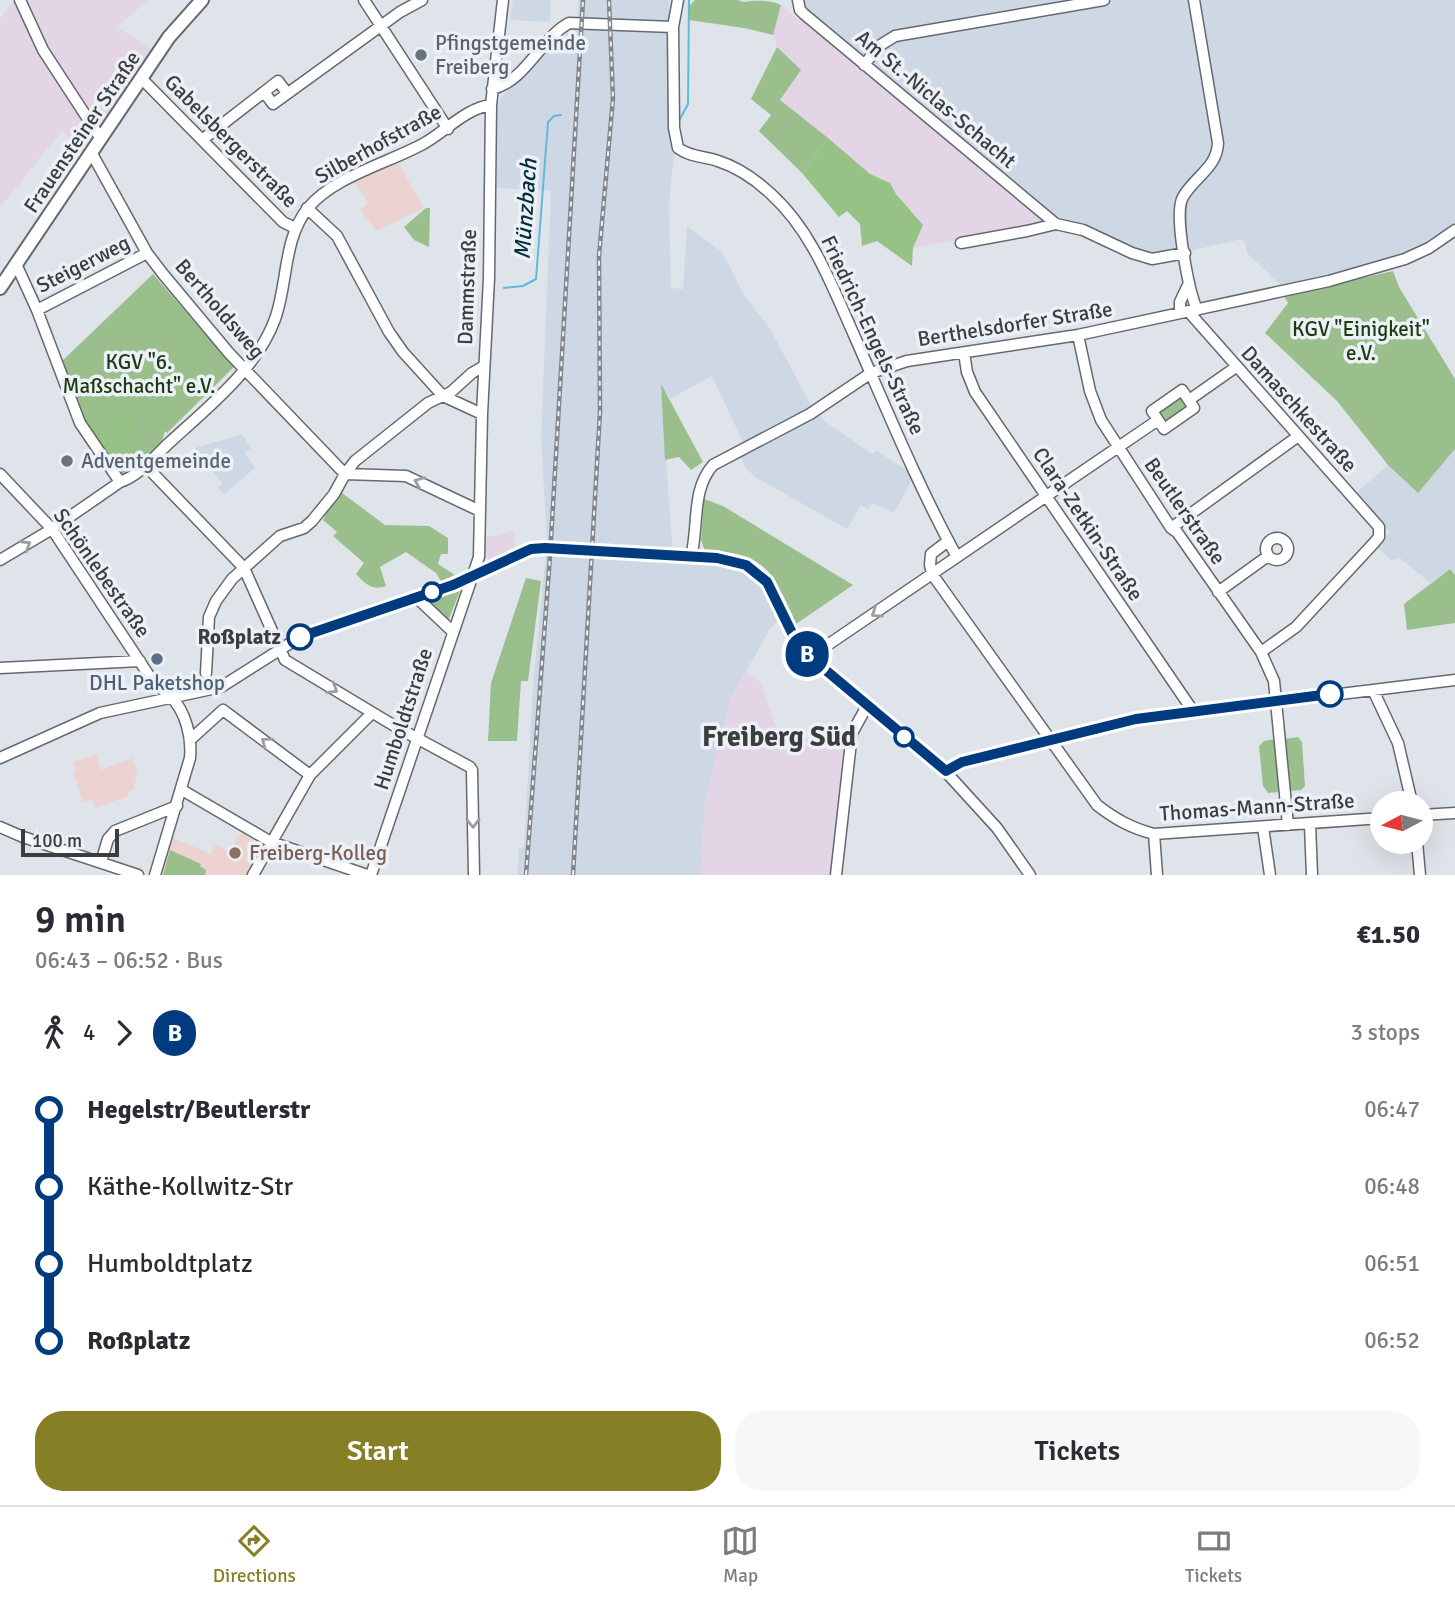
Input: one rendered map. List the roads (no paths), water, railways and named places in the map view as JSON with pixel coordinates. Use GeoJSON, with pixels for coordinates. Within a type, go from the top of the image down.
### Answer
{"type":"FeatureCollection","features":[{"type":"Feature","properties":{"kind":"main road","name":"Frauensteiner Straße"},"geometry":{"type":"LineString","coordinates":[[0,288],[169,37],[202,0]]}},
{"type":"Feature","properties":{"kind":"street"},"geometry":{"type":"LineString","coordinates":[[20,0],[43,50],[101,139]]}},
{"type":"Feature","properties":{"kind":"street"},"geometry":{"type":"LineString","coordinates":[[364,0],[448,129]]}},
{"type":"Feature","properties":{"kind":"street"},"geometry":{"type":"LineString","coordinates":[[264,92],[273,104],[381,26],[422,0]]}},
{"type":"Feature","properties":{"kind":"street","name":"Dammstraße"},"geometry":{"type":"LineString","coordinates":[[473,575],[479,557],[482,414],[489,278],[491,105],[503,0]]}},
{"type":"Feature","properties":{"kind":"street"},"geometry":{"type":"LineString","coordinates":[[492,89],[510,81],[569,23],[673,27],[678,0]]}},
{"type":"Feature","properties":{"kind":"street","name":"Am St.-Niclas-Schacht"},"geometry":{"type":"LineString","coordinates":[[798,0],[800,10],[804,14],[1056,224],[1083,230],[1132,253],[1152,258],[1185,253]]}},
{"type":"Feature","properties":{"kind":"street"},"geometry":{"type":"LineString","coordinates":[[864,65],[879,47],[895,36],[1104,0]]}},
{"type":"Feature","properties":{"kind":"street"},"geometry":{"type":"LineString","coordinates":[[1188,311],[1188,285],[1179,210],[1182,198],[1215,159],[1218,143],[1194,0]]}},
{"type":"Feature","properties":{"kind":"street","name":"Friedrich-Engels-Straße"},"geometry":{"type":"LineString","coordinates":[[673,27],[674,128],[678,148],[687,155],[714,159],[739,171],[772,195],[792,216],[808,239],[957,557]]}},
{"type":"Feature","properties":{"kind":"street","name":"Gabelsbergerstraße"},"geometry":{"type":"LineString","coordinates":[[141,78],[283,222],[295,228]]}},
{"type":"Feature","properties":{"kind":"street"},"geometry":{"type":"LineString","coordinates":[[202,140],[278,81],[288,93]]}},
{"type":"Feature","properties":{"kind":"street","name":"Silberhofstraße"},"geometry":{"type":"LineString","coordinates":[[0,560],[146,466],[245,368],[266,338],[275,318],[295,228],[307,208],[321,195],[423,144],[472,111],[491,105]]}},
{"type":"Feature","properties":{"kind":"street","name":"Bertholdsweg"},"geometry":{"type":"LineString","coordinates":[[91,152],[147,253],[229,353],[345,474]]}},
{"type":"Feature","properties":{"kind":"street","name":"Gabelsbergerstraße"},"geometry":{"type":"LineString","coordinates":[[307,208],[337,236],[389,332],[404,352],[443,396],[482,414]]}},
{"type":"Feature","properties":{"kind":"street","name":"Am St.-Niclas-Schacht"},"geometry":{"type":"LineString","coordinates":[[961,243],[1027,232],[1056,224]]}},
{"type":"Feature","properties":{"kind":"street","name":"Berthelsdorfer Straße"},"geometry":{"type":"LineString","coordinates":[[691,557],[700,485],[713,465],[817,410],[871,373],[906,361],[1078,335],[1329,281],[1397,261],[1429,248],[1455,230]]}},
{"type":"Feature","properties":{"kind":"street","name":"Steigerweg"},"geometry":{"type":"LineString","coordinates":[[37,310],[147,253]]}},
{"type":"Feature","properties":{"kind":"street"},"geometry":{"type":"LineString","coordinates":[[16,264],[37,310],[80,423],[120,482]]}},
{"type":"Feature","properties":{"kind":"street"},"geometry":{"type":"LineString","coordinates":[[1188,285],[1180,302],[1188,311]]}},
{"type":"Feature","properties":{"kind":"street","name":"Damaschkestraße"},"geometry":{"type":"LineString","coordinates":[[1188,311],[1379,527],[1380,532],[1373,544],[1296,627],[1261,652]]}},
{"type":"Feature","properties":{"kind":"street","name":"Beutlerstraße"},"geometry":{"type":"LineString","coordinates":[[1078,335],[1090,390],[1101,420],[1171,527],[1261,652],[1274,681],[1288,825]]}},
{"type":"Feature","properties":{"kind":"street","name":"Clara-Zetkin-Straße"},"geometry":{"type":"LineString","coordinates":[[964,353],[967,372],[975,392],[1193,711]]}},
{"type":"Feature","properties":{"kind":"street"},"geometry":{"type":"LineString","coordinates":[[206,673],[207,626],[211,611],[228,583],[280,536],[304,528],[312,521],[334,494],[355,461],[428,402],[452,393],[472,373],[484,366]]}},
{"type":"Feature","properties":{"kind":"street"},"geometry":{"type":"LineString","coordinates":[[1189,400],[1236,367]]}},
{"type":"Feature","properties":{"kind":"street"},"geometry":{"type":"LineString","coordinates":[[1182,390],[1189,400],[1194,408],[1164,429],[1152,411],[1182,390]]}},
{"type":"Feature","properties":{"kind":"street"},"geometry":{"type":"LineString","coordinates":[[810,657],[1157,420]]}},
{"type":"Feature","properties":{"kind":"street"},"geometry":{"type":"LineString","coordinates":[[1171,527],[1297,436]]}},
{"type":"Feature","properties":{"kind":"street"},"geometry":{"type":"LineString","coordinates":[[146,466],[244,568],[285,660],[472,770],[474,875]]}},
{"type":"Feature","properties":{"kind":"street","name":"Schönlebestraße"},"geometry":{"type":"LineString","coordinates":[[0,474],[52,529],[150,677],[171,696]]}},
{"type":"Feature","properties":{"kind":"street"},"geometry":{"type":"LineString","coordinates":[[345,474],[405,476],[480,511]]}},
{"type":"Feature","properties":{"kind":"street"},"geometry":{"type":"LineString","coordinates":[[932,574],[931,554],[948,541]]}},
{"type":"Feature","properties":{"kind":"street"},"geometry":{"type":"LineString","coordinates":[[0,758],[100,713],[221,687],[279,649],[316,630],[453,585],[531,549],[545,548]]}},
{"type":"Feature","properties":{"kind":"street"},"geometry":{"type":"LineString","coordinates":[[668,555],[736,561],[762,576],[774,594],[798,644],[946,771],[988,817],[1030,875]]}},
{"type":"Feature","properties":{"kind":"street"},"geometry":{"type":"LineString","coordinates":[[1218,592],[1268,556]]}},
{"type":"Feature","properties":{"kind":"street","name":"Thomas-Mann-Straße"},"geometry":{"type":"LineString","coordinates":[[932,574],[1097,805],[1115,820],[1136,830],[1154,834],[1370,819]]}},
{"type":"Feature","properties":{"kind":"street","name":"Humboldtstraße"},"geometry":{"type":"LineString","coordinates":[[369,875],[473,575]]}},
{"type":"Feature","properties":{"kind":"street"},"geometry":{"type":"LineString","coordinates":[[416,597],[452,631]]}},
{"type":"Feature","properties":{"kind":"street"},"geometry":{"type":"LineString","coordinates":[[0,668],[140,661]]}},
{"type":"Feature","properties":{"kind":"street"},"geometry":{"type":"LineString","coordinates":[[145,702],[150,695],[150,677]]}},
{"type":"Feature","properties":{"kind":"street"},"geometry":{"type":"LineString","coordinates":[[946,771],[962,762],[1136,719],[1455,680]]}},
{"type":"Feature","properties":{"kind":"street"},"geometry":{"type":"LineString","coordinates":[[1373,690],[1398,743],[1409,791]]}},
{"type":"Feature","properties":{"kind":"street"},"geometry":{"type":"LineString","coordinates":[[155,875],[190,758],[190,740],[180,709],[171,696]]}},
{"type":"Feature","properties":{"kind":"street"},"geometry":{"type":"LineString","coordinates":[[836,875],[852,733],[867,705]]}},
{"type":"Feature","properties":{"kind":"street"},"geometry":{"type":"LineString","coordinates":[[190,740],[223,710],[310,775]]}},
{"type":"Feature","properties":{"kind":"street"},"geometry":{"type":"LineString","coordinates":[[253,875],[310,775],[372,713]]}},
{"type":"Feature","properties":{"kind":"street"},"geometry":{"type":"LineString","coordinates":[[182,790],[271,842],[369,875]]}},
{"type":"Feature","properties":{"kind":"street"},"geometry":{"type":"LineString","coordinates":[[101,862],[108,839],[115,831],[177,806]]}},
{"type":"Feature","properties":{"kind":"street"},"geometry":{"type":"LineString","coordinates":[[1433,814],[1455,813]]}},
{"type":"Feature","properties":{"kind":"street"},"geometry":{"type":"LineString","coordinates":[[1310,824],[1312,875]]}},
{"type":"Feature","properties":{"kind":"street"},"geometry":{"type":"LineString","coordinates":[[0,827],[138,875]]}},
{"type":"Feature","properties":{"kind":"street"},"geometry":{"type":"LineString","coordinates":[[1263,827],[1270,875]]}},
{"type":"Feature","properties":{"kind":"street"},"geometry":{"type":"LineString","coordinates":[[1154,834],[1157,875]]}},
{"type":"Feature","properties":{"kind":"street"},"geometry":{"type":"LineString","coordinates":[[1418,854],[1420,875]]}},
{"type":"Feature","properties":{"kind":"waterway","name":"Münzbach"},"geometry":{"type":"LineString","coordinates":[[676,120],[680,119],[688,104],[689,0]]}},
{"type":"Feature","properties":{"kind":"waterway","name":"Münzbach"},"geometry":{"type":"LineString","coordinates":[[504,288],[523,286],[536,279],[548,122],[554,116],[561,115]]}},
{"type":"Feature","properties":{"kind":"tunnel"},"geometry":{"type":"LineString","coordinates":[[545,548],[643,553]]}},
{"type":"Feature","properties":{"kind":"railway"},"geometry":{"type":"LineString","coordinates":[[526,875],[550,556],[583,0]]}},
{"type":"Feature","properties":{"kind":"railway"},"geometry":{"type":"LineString","coordinates":[[573,875],[600,412],[599,256],[613,98],[609,0]]}},
{"type":"Feature","properties":{"kind":"place","name":"Pfingstgemeinde Freiberg"},"geometry":{"type":"Point","coordinates":[421,55]}},
{"type":"Feature","properties":{"kind":"place","name":"Adventgemeinde"},"geometry":{"type":"Point","coordinates":[67,461]}},
{"type":"Feature","properties":{"kind":"place","name":"Roßplatz"},"geometry":{"type":"Point","coordinates":[300,637]}},
{"type":"Feature","properties":{"kind":"place","name":"DHL Paketshop"},"geometry":{"type":"Point","coordinates":[157,659]}},
{"type":"Feature","properties":{"kind":"place","name":"Freiberg-Kolleg"},"geometry":{"type":"Point","coordinates":[235,853]}},
{"type":"Feature","properties":{"kind":"district","name":"Freiberg Süd"},"geometry":{"type":"Point","coordinates":[779,736]}},
{"type":"Feature","properties":{"kind":"park label","name":"KGV \"Einigkeit\" e.V."},"geometry":{"type":"Point","coordinates":[1361,341]}},
{"type":"Feature","properties":{"kind":"park label","name":"KGV \"6. Maßschacht\" e.V."},"geometry":{"type":"Point","coordinates":[139,374]}}]}
